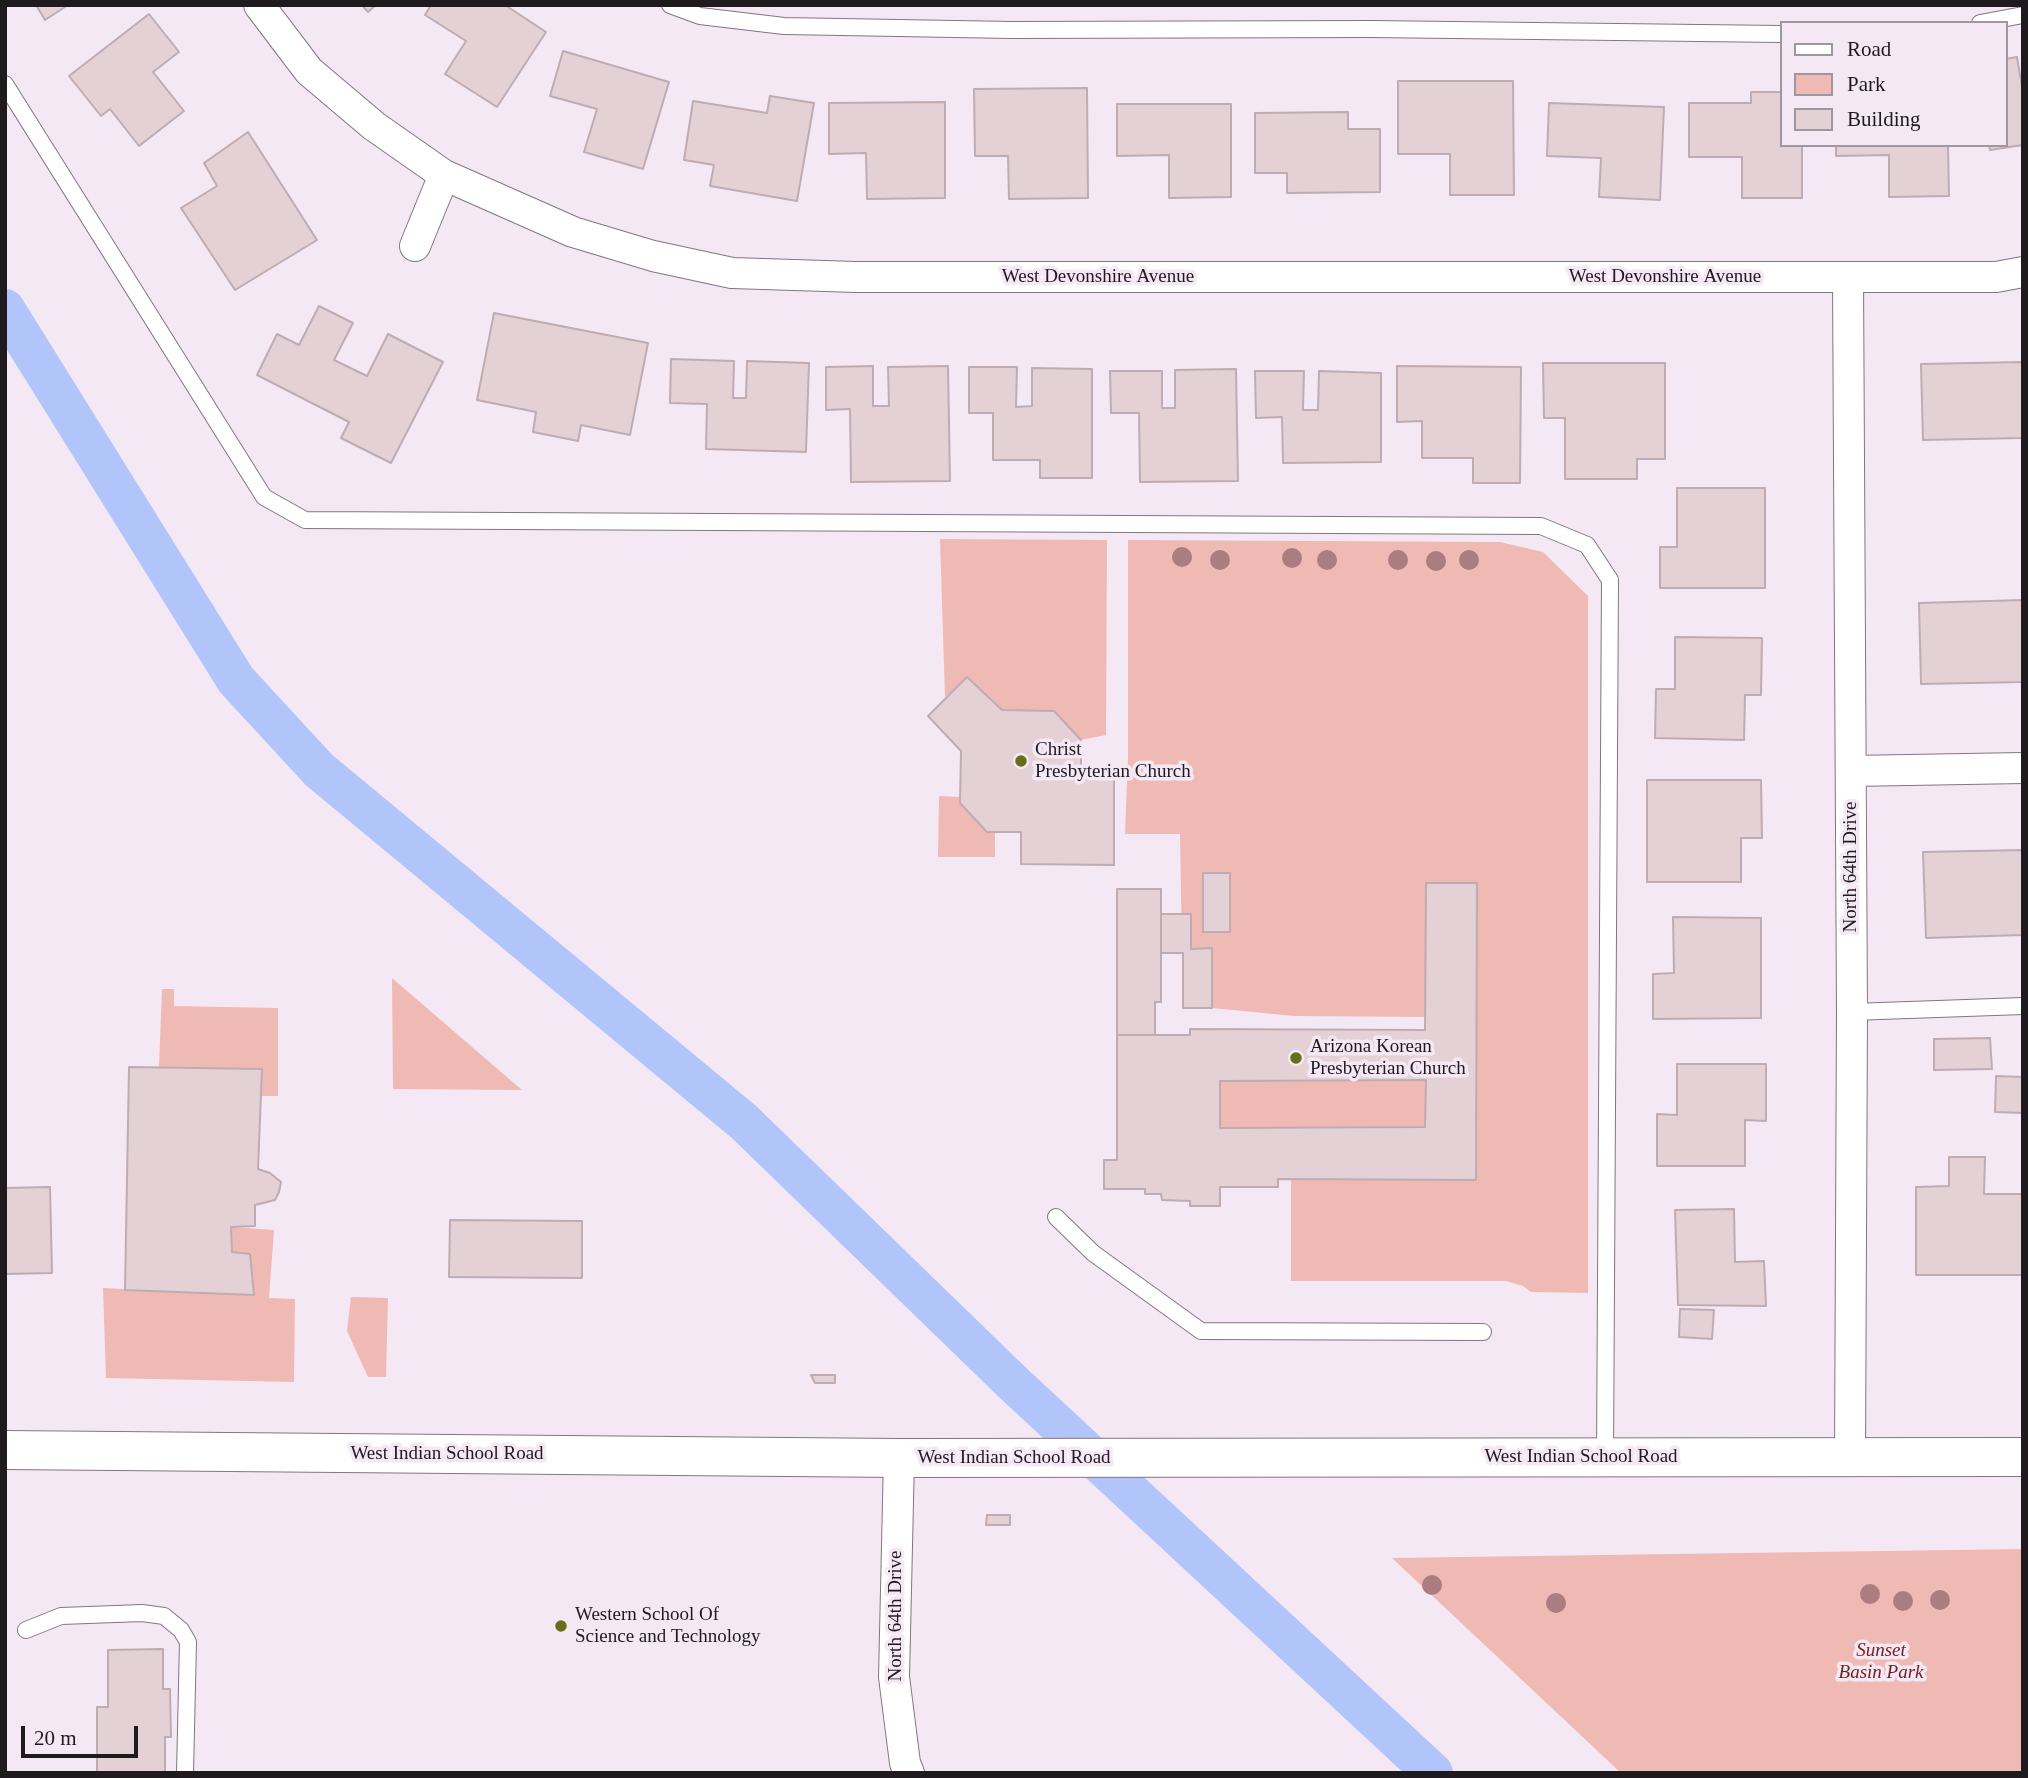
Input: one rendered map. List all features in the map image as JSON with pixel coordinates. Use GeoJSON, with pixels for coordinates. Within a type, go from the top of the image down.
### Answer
{"type":"FeatureCollection","features":[{"type":"Feature","properties":{"kind":"main road","name":"West Indian School Road"},"geometry":{"type":"LineString","coordinates":[[5,1450],[899,1458],[2023,1457]]}},
{"type":"Feature","properties":{"kind":"street","name":"West Devonshire Avenue"},"geometry":{"type":"LineString","coordinates":[[259,5],[309,71],[374,127],[444,174],[573,232],[653,256],[732,273],[856,277],[1996,277],[2023,272]]}},
{"type":"Feature","properties":{"kind":"street"},"geometry":{"type":"LineString","coordinates":[[415,246],[444,174]]}},
{"type":"Feature","properties":{"kind":"street","name":"North 64th Drive"},"geometry":{"type":"LineString","coordinates":[[1848,277],[1852,1012],[1850,1458]]}},
{"type":"Feature","properties":{"kind":"street"},"geometry":{"type":"LineString","coordinates":[[1851,771],[2023,768]]}},
{"type":"Feature","properties":{"kind":"street","name":"North 64th Drive"},"geometry":{"type":"LineString","coordinates":[[899,1458],[894,1677],[905,1763],[909,1773]]}},
{"type":"Feature","properties":{"kind":"lane"},"geometry":{"type":"LineString","coordinates":[[670,5],[700,16],[784,26],[1012,30],[1371,29],[1780,34]]}},
{"type":"Feature","properties":{"kind":"lane"},"geometry":{"type":"LineString","coordinates":[[1991,21],[2023,15]]}},
{"type":"Feature","properties":{"kind":"lane"},"geometry":{"type":"LineString","coordinates":[[5,84],[264,497],[305,520],[1541,526],[1587,545],[1609,580],[1605,1458]]}},
{"type":"Feature","properties":{"kind":"lane"},"geometry":{"type":"LineString","coordinates":[[1852,1012],[2023,1006]]}},
{"type":"Feature","properties":{"kind":"lane"},"geometry":{"type":"LineString","coordinates":[[1056,1217],[1093,1253],[1202,1331],[1483,1332]]}},
{"type":"Feature","properties":{"kind":"lane"},"geometry":{"type":"LineString","coordinates":[[26,1630],[61,1616],[142,1613],[164,1616],[181,1630],[187,1642],[185,1773]]}},
{"type":"Feature","properties":{"kind":"green space"},"geometry":{"type":"Polygon","coordinates":[[[940,539],[1107,540],[1106,735],[1081,740],[1054,711],[1002,710],[968,677],[945,697],[940,539]]]}},
{"type":"Feature","properties":{"kind":"green space"},"geometry":{"type":"Polygon","coordinates":[[[1128,540],[1500,542],[1543,552],[1588,596],[1588,1293],[1531,1292],[1523,1286],[1506,1281],[1291,1281],[1291,1180],[1476,1179],[1476,883],[1426,883],[1425,1017],[1294,1016],[1183,1008],[1180,834],[1125,834],[1128,757],[1128,540]]]}},
{"type":"Feature","properties":{"kind":"green space"},"geometry":{"type":"Polygon","coordinates":[[[939,796],[960,797],[960,803],[987,832],[995,832],[995,857],[938,857],[939,796]]]}},
{"type":"Feature","properties":{"kind":"green space"},"geometry":{"type":"Polygon","coordinates":[[[392,978],[522,1090],[393,1089],[392,978]]]}},
{"type":"Feature","properties":{"kind":"green space"},"geometry":{"type":"Polygon","coordinates":[[[162,989],[174,989],[174,1006],[278,1008],[278,1096],[261,1096],[261,1069],[159,1067],[162,989]]]}},
{"type":"Feature","properties":{"kind":"green space"},"geometry":{"type":"Polygon","coordinates":[[[1426,1080],[1425,1127],[1220,1128],[1220,1081],[1426,1080]]]}},
{"type":"Feature","properties":{"kind":"green space"},"geometry":{"type":"Polygon","coordinates":[[[231,1227],[274,1230],[269,1298],[295,1299],[294,1382],[106,1378],[103,1288],[253,1295],[232,1252],[231,1227]]]}},
{"type":"Feature","properties":{"kind":"green space"},"geometry":{"type":"Polygon","coordinates":[[[351,1297],[388,1298],[386,1377],[368,1377],[347,1331],[351,1297]]]}},
{"type":"Feature","properties":{"kind":"green space","name":"Sunset Basin Park"},"geometry":{"type":"Polygon","coordinates":[[[2023,1549],[2023,1773],[1621,1773],[1392,1558],[2023,1549]]]}},
{"type":"Feature","properties":{"kind":"building"},"geometry":{"type":"Polygon","coordinates":[[[36,5],[68,5],[45,20],[36,5]]]}},
{"type":"Feature","properties":{"kind":"building"},"geometry":{"type":"Polygon","coordinates":[[[362,5],[376,5],[368,12],[362,5]]]}},
{"type":"Feature","properties":{"kind":"building"},"geometry":{"type":"Polygon","coordinates":[[[431,5],[505,5],[546,32],[497,107],[445,74],[466,41],[425,15],[431,5]]]}},
{"type":"Feature","properties":{"kind":"building"},"geometry":{"type":"Polygon","coordinates":[[[149,14],[179,52],[153,72],[184,111],[139,146],[110,109],[101,116],[69,76],[149,14]]]}},
{"type":"Feature","properties":{"kind":"building"},"geometry":{"type":"Polygon","coordinates":[[[563,51],[669,82],[643,169],[584,152],[597,109],[550,96],[563,51]]]}},
{"type":"Feature","properties":{"kind":"building"},"geometry":{"type":"Polygon","coordinates":[[[2017,57],[2023,93],[2023,145],[1990,150],[1989,147],[2007,147],[2007,59],[2017,57]]]}},
{"type":"Feature","properties":{"kind":"building"},"geometry":{"type":"Polygon","coordinates":[[[1398,81],[1513,81],[1514,195],[1450,195],[1450,154],[1398,154],[1398,81]]]}},
{"type":"Feature","properties":{"kind":"building"},"geometry":{"type":"Polygon","coordinates":[[[1087,88],[1088,198],[1009,199],[1008,156],[975,156],[974,89],[1087,88]]]}},
{"type":"Feature","properties":{"kind":"building"},"geometry":{"type":"Polygon","coordinates":[[[1751,92],[1780,92],[1780,147],[1802,147],[1802,198],[1742,198],[1742,157],[1689,157],[1689,103],[1751,103],[1751,92]]]}},
{"type":"Feature","properties":{"kind":"building"},"geometry":{"type":"Polygon","coordinates":[[[770,96],[814,103],[797,201],[710,186],[714,165],[684,160],[693,101],[767,113],[770,96]]]}},
{"type":"Feature","properties":{"kind":"building"},"geometry":{"type":"Polygon","coordinates":[[[945,102],[945,198],[867,199],[866,153],[829,154],[829,103],[945,102]]]}},
{"type":"Feature","properties":{"kind":"building"},"geometry":{"type":"Polygon","coordinates":[[[1549,103],[1664,107],[1660,200],[1599,197],[1601,158],[1547,156],[1549,103]]]}},
{"type":"Feature","properties":{"kind":"building"},"geometry":{"type":"Polygon","coordinates":[[[1117,104],[1231,104],[1231,197],[1169,198],[1169,155],[1117,156],[1117,104]]]}},
{"type":"Feature","properties":{"kind":"building"},"geometry":{"type":"Polygon","coordinates":[[[1348,112],[1348,129],[1380,129],[1380,192],[1287,193],[1287,173],[1255,173],[1255,113],[1348,112]]]}},
{"type":"Feature","properties":{"kind":"building"},"geometry":{"type":"Polygon","coordinates":[[[248,132],[317,240],[235,290],[181,208],[217,186],[204,163],[248,132]]]}},
{"type":"Feature","properties":{"kind":"building"},"geometry":{"type":"Polygon","coordinates":[[[1836,147],[1948,147],[1949,196],[1889,197],[1889,155],[1836,156],[1836,147]]]}},
{"type":"Feature","properties":{"kind":"building"},"geometry":{"type":"Polygon","coordinates":[[[319,306],[353,323],[334,360],[367,376],[388,334],[443,362],[391,463],[341,438],[349,422],[257,375],[277,334],[299,345],[319,306]]]}},
{"type":"Feature","properties":{"kind":"building"},"geometry":{"type":"Polygon","coordinates":[[[494,313],[648,343],[630,435],[581,425],[578,441],[533,432],[536,412],[477,400],[494,313]]]}},
{"type":"Feature","properties":{"kind":"building"},"geometry":{"type":"Polygon","coordinates":[[[671,359],[734,361],[733,398],[746,398],[747,361],[809,363],[806,452],[706,449],[707,404],[670,403],[671,359]]]}},
{"type":"Feature","properties":{"kind":"building"},"geometry":{"type":"Polygon","coordinates":[[[2023,362],[2023,438],[1923,440],[1921,364],[2023,362]]]}},
{"type":"Feature","properties":{"kind":"building"},"geometry":{"type":"Polygon","coordinates":[[[1543,363],[1665,363],[1665,459],[1637,459],[1637,479],[1565,479],[1565,418],[1544,418],[1543,363]]]}},
{"type":"Feature","properties":{"kind":"building"},"geometry":{"type":"Polygon","coordinates":[[[873,366],[873,406],[889,406],[888,367],[948,366],[950,481],[851,482],[850,409],[826,410],[826,367],[873,366]]]}},
{"type":"Feature","properties":{"kind":"building"},"geometry":{"type":"Polygon","coordinates":[[[1397,366],[1521,367],[1520,483],[1473,483],[1473,458],[1422,458],[1422,421],[1397,422],[1397,366]]]}},
{"type":"Feature","properties":{"kind":"building"},"geometry":{"type":"Polygon","coordinates":[[[969,367],[1017,367],[1016,407],[1032,406],[1032,368],[1092,369],[1092,478],[1040,478],[1040,460],[993,460],[993,413],[969,413],[969,367]]]}},
{"type":"Feature","properties":{"kind":"building"},"geometry":{"type":"Polygon","coordinates":[[[1236,369],[1238,481],[1140,482],[1139,413],[1111,413],[1110,371],[1162,371],[1162,408],[1175,408],[1175,370],[1236,369]]]}},
{"type":"Feature","properties":{"kind":"building"},"geometry":{"type":"Polygon","coordinates":[[[1255,371],[1304,371],[1303,410],[1318,410],[1319,371],[1381,373],[1381,462],[1283,463],[1282,417],[1256,418],[1255,371]]]}},
{"type":"Feature","properties":{"kind":"building"},"geometry":{"type":"Polygon","coordinates":[[[1677,488],[1765,488],[1765,588],[1660,588],[1660,547],[1677,547],[1677,488]]]}},
{"type":"Feature","properties":{"kind":"building"},"geometry":{"type":"Polygon","coordinates":[[[2023,600],[2023,682],[1921,684],[1919,603],[2023,600]]]}},
{"type":"Feature","properties":{"kind":"building"},"geometry":{"type":"Polygon","coordinates":[[[1675,637],[1762,638],[1761,695],[1745,695],[1744,740],[1655,738],[1656,689],[1675,689],[1675,637]]]}},
{"type":"Feature","properties":{"kind":"building","name":"Christ Presbyterian Church"},"geometry":{"type":"Polygon","coordinates":[[[967,677],[1002,710],[1054,711],[1081,740],[1081,772],[1114,772],[1114,865],[1021,864],[1021,832],[987,832],[960,803],[961,751],[928,716],[967,677]]]}},
{"type":"Feature","properties":{"kind":"building"},"geometry":{"type":"Polygon","coordinates":[[[1647,780],[1761,780],[1762,838],[1741,838],[1741,882],[1647,882],[1647,780]]]}},
{"type":"Feature","properties":{"kind":"building"},"geometry":{"type":"Polygon","coordinates":[[[2023,850],[2023,935],[1926,938],[1923,852],[2023,850]]]}},
{"type":"Feature","properties":{"kind":"building"},"geometry":{"type":"Polygon","coordinates":[[[1203,873],[1230,873],[1230,932],[1203,932],[1203,873]]]}},
{"type":"Feature","properties":{"kind":"building","name":"Arizona Korean Presbyterian Church"},"geometry":{"type":"Polygon","coordinates":[[[1426,883],[1477,883],[1476,1180],[1278,1179],[1278,1187],[1220,1187],[1220,1206],[1190,1206],[1190,1201],[1162,1200],[1161,1194],[1145,1194],[1145,1189],[1104,1189],[1104,1160],[1117,1160],[1117,1035],[1190,1035],[1190,1029],[1425,1030],[1426,883]],[[1426,1080],[1220,1081],[1220,1128],[1425,1127],[1426,1080]]]}},
{"type":"Feature","properties":{"kind":"building"},"geometry":{"type":"Polygon","coordinates":[[[1117,889],[1161,889],[1161,1002],[1155,1002],[1155,1035],[1117,1035],[1117,889]]]}},
{"type":"Feature","properties":{"kind":"building"},"geometry":{"type":"Polygon","coordinates":[[[1161,914],[1191,914],[1191,949],[1212,948],[1212,1008],[1183,1008],[1183,953],[1161,953],[1161,914]]]}},
{"type":"Feature","properties":{"kind":"building"},"geometry":{"type":"Polygon","coordinates":[[[1673,917],[1761,918],[1761,1018],[1653,1019],[1653,974],[1674,973],[1673,917]]]}},
{"type":"Feature","properties":{"kind":"building"},"geometry":{"type":"Polygon","coordinates":[[[1990,1038],[1992,1069],[1934,1070],[1934,1039],[1990,1038]]]}},
{"type":"Feature","properties":{"kind":"building"},"geometry":{"type":"Polygon","coordinates":[[[1677,1064],[1766,1064],[1766,1121],[1745,1120],[1745,1166],[1657,1166],[1657,1114],[1677,1115],[1677,1064]]]}},
{"type":"Feature","properties":{"kind":"building"},"geometry":{"type":"Polygon","coordinates":[[[129,1067],[262,1069],[258,1169],[270,1173],[281,1182],[275,1200],[255,1205],[255,1226],[231,1227],[232,1252],[250,1254],[254,1295],[125,1290],[129,1067]]]}},
{"type":"Feature","properties":{"kind":"building"},"geometry":{"type":"Polygon","coordinates":[[[1996,1076],[2023,1077],[2023,1113],[1995,1112],[1996,1076]]]}},
{"type":"Feature","properties":{"kind":"building"},"geometry":{"type":"Polygon","coordinates":[[[1949,1157],[1985,1157],[1984,1194],[2023,1194],[2023,1275],[1916,1275],[1916,1187],[1949,1186],[1949,1157]]]}},
{"type":"Feature","properties":{"kind":"building"},"geometry":{"type":"Polygon","coordinates":[[[50,1187],[52,1273],[5,1274],[5,1188],[50,1187]]]}},
{"type":"Feature","properties":{"kind":"building"},"geometry":{"type":"Polygon","coordinates":[[[1734,1209],[1735,1262],[1764,1261],[1766,1306],[1678,1305],[1675,1210],[1734,1209]]]}},
{"type":"Feature","properties":{"kind":"building"},"geometry":{"type":"Polygon","coordinates":[[[450,1220],[582,1221],[582,1278],[449,1277],[450,1220]]]}},
{"type":"Feature","properties":{"kind":"building"},"geometry":{"type":"Polygon","coordinates":[[[1680,1309],[1714,1310],[1712,1339],[1679,1337],[1680,1309]]]}},
{"type":"Feature","properties":{"kind":"building"},"geometry":{"type":"Polygon","coordinates":[[[811,1375],[835,1375],[835,1383],[815,1383],[811,1375]]]}},
{"type":"Feature","properties":{"kind":"building"},"geometry":{"type":"Polygon","coordinates":[[[987,1515],[1010,1515],[1010,1525],[986,1525],[987,1515]]]}},
{"type":"Feature","properties":{"kind":"building"},"geometry":{"type":"Polygon","coordinates":[[[163,1649],[163,1689],[170,1689],[171,1737],[165,1737],[165,1773],[97,1773],[97,1707],[108,1707],[108,1650],[163,1649]]]}},
{"type":"Feature","properties":{"kind":"waterway"},"geometry":{"type":"LineString","coordinates":[[5,309],[236,680],[319,770],[744,1122],[1011,1381],[1433,1773]]}},
{"type":"Feature","properties":{"kind":"place","name":"Christ Presbyterian Church"},"geometry":{"type":"Point","coordinates":[1021,761]}},
{"type":"Feature","properties":{"kind":"place","name":"Arizona Korean Presbyterian Church"},"geometry":{"type":"Point","coordinates":[1296,1058]}},
{"type":"Feature","properties":{"kind":"place","name":"Western School Of Science and Technology"},"geometry":{"type":"Point","coordinates":[561,1626]}}]}
